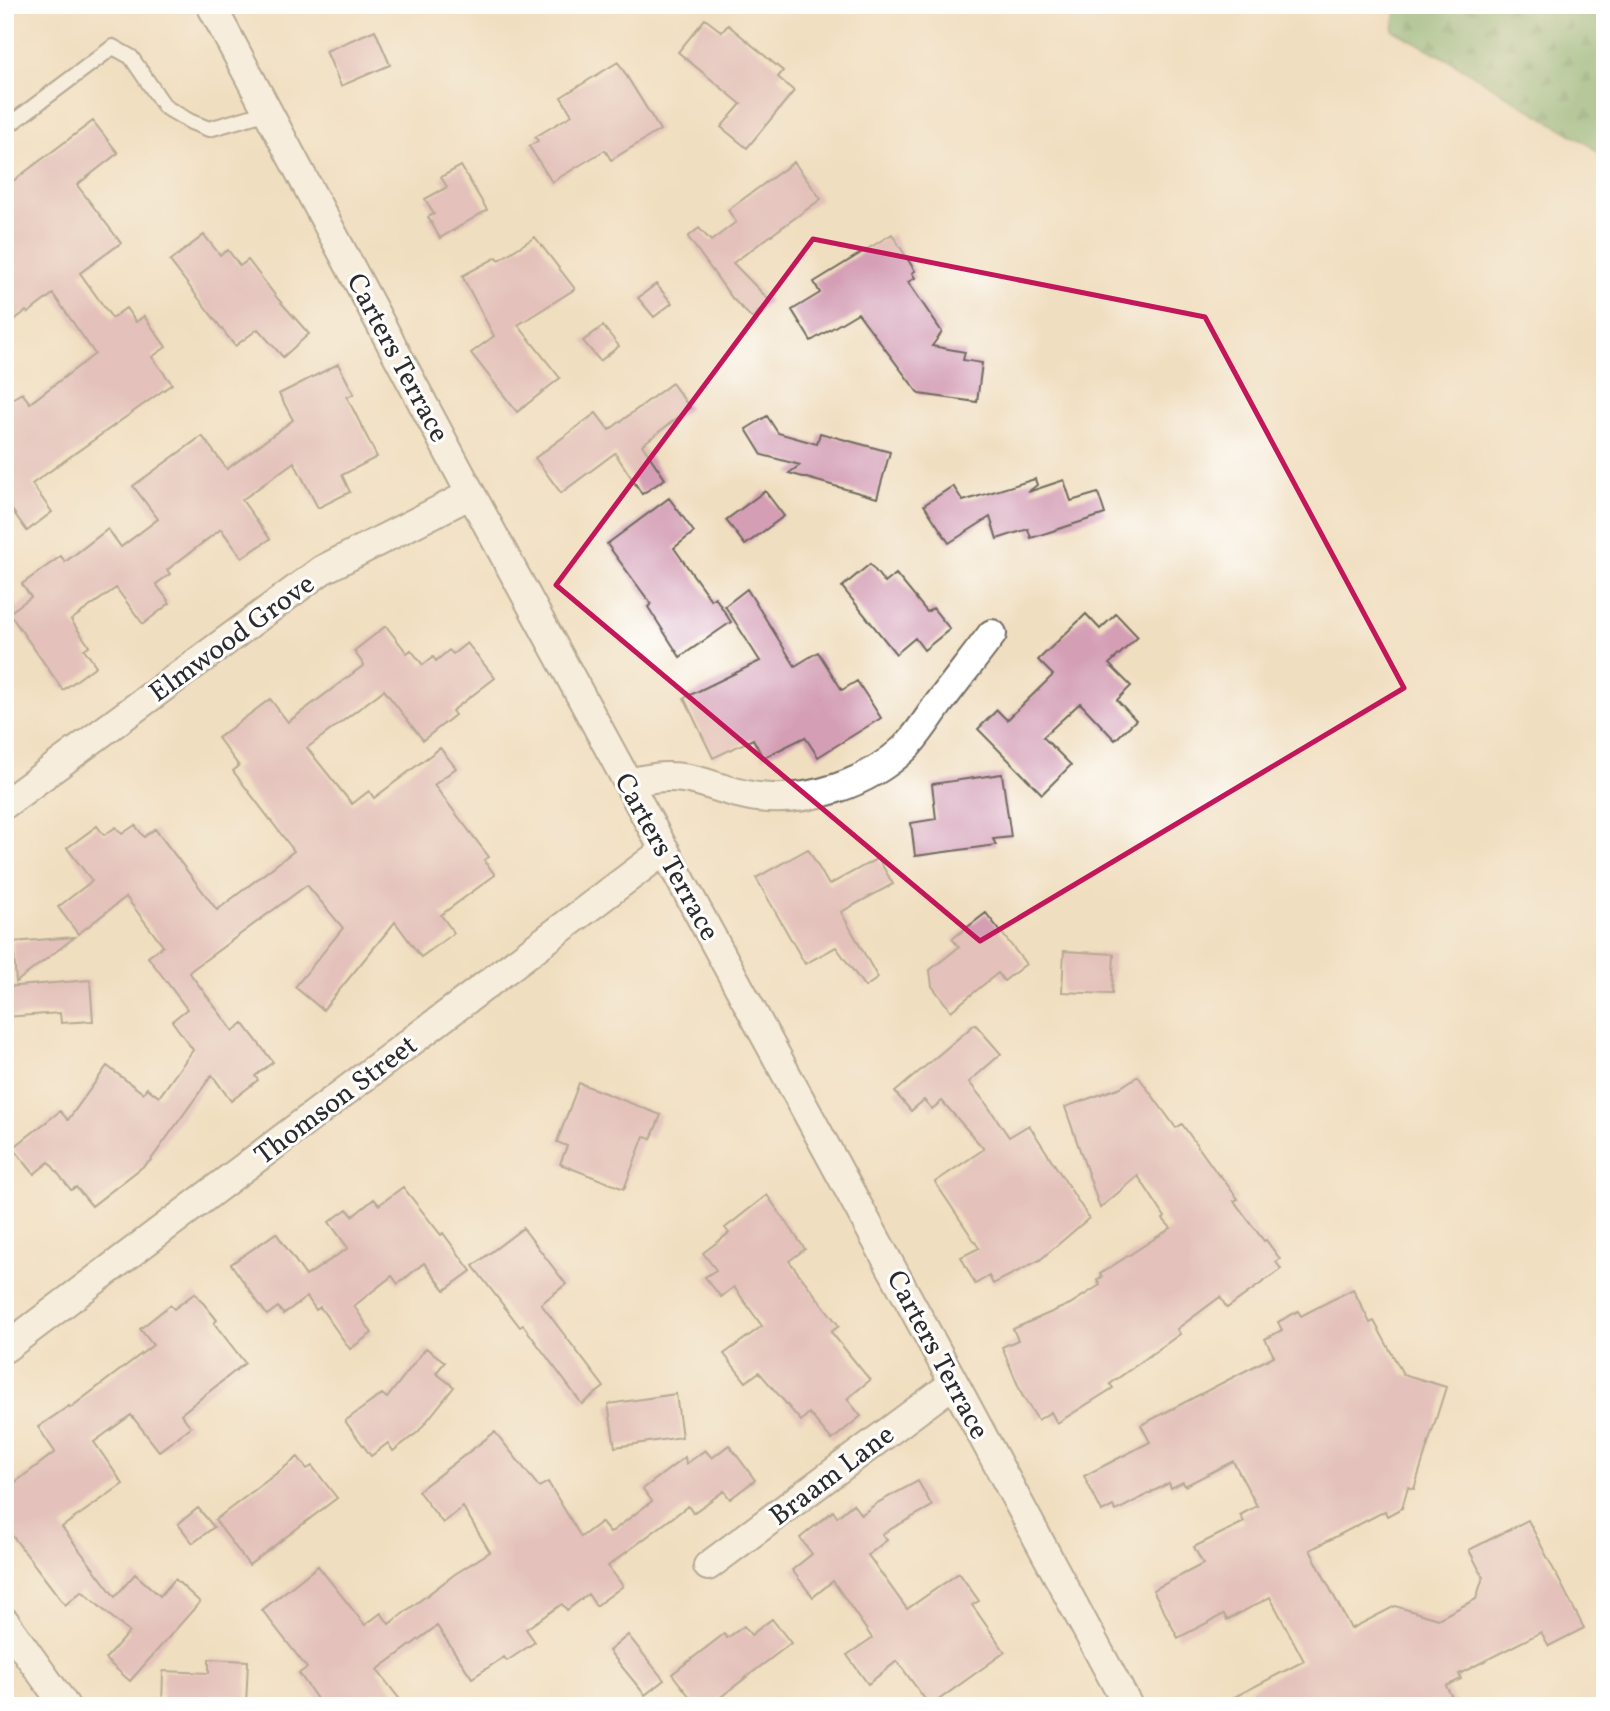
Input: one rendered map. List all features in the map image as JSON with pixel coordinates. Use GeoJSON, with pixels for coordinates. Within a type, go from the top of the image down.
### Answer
{"type":"FeatureCollection","features":[{"type":"Feature","properties":{"kind":"street","name":"Carters Terrace"},"geometry":{"type":"LineString","coordinates":[[211,5],[471,494],[1128,1706]]}},
{"type":"Feature","properties":{"kind":"street","name":"Elmwood Grove"},"geometry":{"type":"LineString","coordinates":[[5,804],[322,570],[471,494]]}},
{"type":"Feature","properties":{"kind":"street"},"geometry":{"type":"LineString","coordinates":[[628,783],[669,776],[760,798],[806,797],[828,792],[880,767],[905,748],[992,634]]}},
{"type":"Feature","properties":{"kind":"street","name":"Thomson Street"},"geometry":{"type":"LineString","coordinates":[[5,1348],[665,850]]}},
{"type":"Feature","properties":{"kind":"street","name":"Braam Lane"},"geometry":{"type":"LineString","coordinates":[[708,1566],[954,1382]]}},
{"type":"Feature","properties":{"kind":"street"},"geometry":{"type":"LineString","coordinates":[[5,1622],[65,1706]]}},
{"type":"Feature","properties":{"kind":"lane"},"geometry":{"type":"LineString","coordinates":[[5,128],[113,47],[131,57],[165,107],[191,122],[209,129],[268,113]]}},
{"type":"Feature","properties":{"kind":"highlighted area"},"geometry":{"type":"Polygon","coordinates":[[[813,239],[1205,317],[1404,688],[980,941],[556,585],[813,239]]]}},
{"type":"Feature","properties":{"kind":"green space"},"geometry":{"type":"Polygon","coordinates":[[[1397,5],[1605,5],[1605,158],[1589,145],[1447,59],[1393,30],[1397,5]]]}},
{"type":"Feature","properties":{"kind":"building"},"geometry":{"type":"Polygon","coordinates":[[[705,19],[722,32],[728,25],[783,71],[778,77],[794,91],[747,148],[721,127],[741,104],[678,52],[705,19]]]}},
{"type":"Feature","properties":{"kind":"building"},"geometry":{"type":"Polygon","coordinates":[[[375,30],[390,65],[341,86],[326,51],[375,30]]]}},
{"type":"Feature","properties":{"kind":"building"},"geometry":{"type":"Polygon","coordinates":[[[618,62],[660,130],[611,160],[605,150],[552,182],[529,146],[538,141],[535,137],[572,115],[561,97],[618,62]]]}},
{"type":"Feature","properties":{"kind":"building"},"geometry":{"type":"Polygon","coordinates":[[[93,121],[118,153],[77,185],[121,243],[80,273],[112,318],[126,308],[136,322],[144,316],[166,347],[152,357],[172,384],[32,484],[52,512],[27,531],[7,503],[5,504],[5,403],[22,393],[30,403],[95,354],[53,294],[5,327],[5,187],[93,121]]]}},
{"type":"Feature","properties":{"kind":"building"},"geometry":{"type":"Polygon","coordinates":[[[794,162],[821,199],[733,263],[770,301],[752,318],[732,298],[688,237],[699,228],[711,241],[736,222],[728,210],[794,162]]]}},
{"type":"Feature","properties":{"kind":"building"},"geometry":{"type":"Polygon","coordinates":[[[461,166],[487,210],[440,238],[428,217],[434,214],[425,199],[447,187],[441,177],[461,166]]]}},
{"type":"Feature","properties":{"kind":"building"},"geometry":{"type":"Polygon","coordinates":[[[892,234],[915,271],[912,273],[915,278],[908,282],[942,332],[932,346],[965,352],[963,360],[982,363],[977,402],[919,394],[858,313],[811,341],[792,310],[820,293],[814,282],[892,234]]]}},
{"type":"Feature","properties":{"kind":"building"},"geometry":{"type":"Polygon","coordinates":[[[204,235],[220,255],[228,250],[240,266],[248,260],[309,334],[283,357],[258,329],[235,346],[170,261],[204,235]]]}},
{"type":"Feature","properties":{"kind":"building"},"geometry":{"type":"Polygon","coordinates":[[[535,237],[575,289],[518,325],[560,378],[517,412],[471,353],[494,336],[462,276],[497,257],[499,260],[535,237]]]}},
{"type":"Feature","properties":{"kind":"building"},"geometry":{"type":"Polygon","coordinates":[[[656,284],[672,303],[654,317],[638,298],[656,284]]]}},
{"type":"Feature","properties":{"kind":"building"},"geometry":{"type":"Polygon","coordinates":[[[603,326],[619,346],[600,361],[583,341],[603,326]]]}},
{"type":"Feature","properties":{"kind":"building"},"geometry":{"type":"Polygon","coordinates":[[[338,364],[354,394],[347,397],[377,457],[342,475],[350,492],[318,508],[294,462],[242,500],[270,539],[242,558],[221,529],[167,570],[170,574],[156,584],[170,603],[143,624],[116,588],[71,620],[89,646],[84,649],[96,666],[63,690],[9,613],[31,597],[22,584],[61,556],[65,562],[108,529],[121,547],[158,519],[133,486],[202,436],[227,469],[293,420],[279,394],[338,364]]]}},
{"type":"Feature","properties":{"kind":"building"},"geometry":{"type":"Polygon","coordinates":[[[672,383],[690,408],[642,445],[665,479],[642,494],[615,453],[561,493],[535,458],[596,413],[609,430],[672,383]]]}},
{"type":"Feature","properties":{"kind":"building"},"geometry":{"type":"Polygon","coordinates":[[[767,416],[778,433],[817,444],[820,433],[890,452],[877,498],[789,473],[800,465],[762,455],[746,429],[767,416]]]}},
{"type":"Feature","properties":{"kind":"building"},"geometry":{"type":"Polygon","coordinates":[[[1035,479],[1037,485],[1028,492],[1064,480],[1071,501],[1098,493],[1105,514],[1031,538],[1028,529],[997,539],[990,517],[949,543],[924,505],[953,486],[963,501],[1035,479]]]}},
{"type":"Feature","properties":{"kind":"building"},"geometry":{"type":"Polygon","coordinates":[[[765,491],[784,516],[745,545],[726,520],[765,491]]]}},
{"type":"Feature","properties":{"kind":"building"},"geometry":{"type":"Polygon","coordinates":[[[669,498],[694,532],[674,548],[711,600],[715,597],[731,622],[680,657],[648,607],[651,604],[607,544],[669,498]]]}},
{"type":"Feature","properties":{"kind":"building"},"geometry":{"type":"Polygon","coordinates":[[[870,564],[885,583],[896,574],[927,612],[933,608],[950,629],[924,650],[915,638],[896,654],[842,587],[870,564]]]}},
{"type":"Feature","properties":{"kind":"building"},"geometry":{"type":"Polygon","coordinates":[[[747,589],[795,666],[818,652],[842,690],[857,681],[881,718],[818,757],[805,737],[763,758],[753,739],[713,758],[684,698],[760,661],[725,606],[747,589]]]}},
{"type":"Feature","properties":{"kind":"building"},"geometry":{"type":"Polygon","coordinates":[[[1086,614],[1100,629],[1116,614],[1138,637],[1109,664],[1131,686],[1117,700],[1136,720],[1115,740],[1080,703],[1043,737],[1071,765],[1042,794],[978,729],[997,710],[1007,720],[1053,675],[1038,660],[1086,614]]]}},
{"type":"Feature","properties":{"kind":"building"},"geometry":{"type":"Polygon","coordinates":[[[386,626],[407,653],[411,650],[423,665],[433,657],[436,661],[449,650],[453,654],[467,643],[495,678],[452,711],[455,715],[423,740],[384,690],[307,748],[352,804],[369,791],[374,798],[440,748],[456,768],[434,785],[489,857],[484,860],[495,875],[441,915],[454,933],[421,957],[395,922],[323,1010],[295,987],[343,928],[307,885],[189,972],[233,1031],[243,1023],[273,1062],[255,1076],[258,1080],[231,1101],[212,1075],[150,1161],[92,1206],[76,1187],[71,1190],[49,1162],[34,1174],[13,1148],[60,1111],[68,1120],[107,1066],[143,1093],[147,1088],[159,1097],[193,1050],[172,1021],[187,1009],[148,957],[163,946],[126,897],[78,934],[58,907],[92,881],[67,848],[97,826],[104,835],[116,827],[122,834],[135,825],[144,837],[155,829],[217,910],[294,851],[233,771],[239,766],[218,738],[270,699],[288,722],[364,665],[354,651],[386,626]]]}},
{"type":"Feature","properties":{"kind":"building"},"geometry":{"type":"Polygon","coordinates":[[[1002,774],[1011,837],[993,839],[996,845],[915,856],[911,823],[936,819],[932,784],[1002,774]]]}},
{"type":"Feature","properties":{"kind":"building"},"geometry":{"type":"Polygon","coordinates":[[[808,849],[829,885],[878,858],[893,884],[841,912],[878,978],[865,987],[836,947],[805,964],[756,878],[808,849]]]}},
{"type":"Feature","properties":{"kind":"building"},"geometry":{"type":"Polygon","coordinates":[[[986,913],[1026,964],[1004,981],[998,973],[951,1011],[932,986],[930,970],[959,947],[952,939],[986,913]]]}},
{"type":"Feature","properties":{"kind":"building"},"geometry":{"type":"Polygon","coordinates":[[[75,937],[16,982],[13,942],[75,937]]]}},
{"type":"Feature","properties":{"kind":"building"},"geometry":{"type":"Polygon","coordinates":[[[1064,951],[1114,954],[1112,994],[1062,992],[1064,951]]]}},
{"type":"Feature","properties":{"kind":"building"},"geometry":{"type":"Polygon","coordinates":[[[90,980],[93,1021],[61,1023],[60,1013],[5,1017],[5,987],[90,980]]]}},
{"type":"Feature","properties":{"kind":"building"},"geometry":{"type":"Polygon","coordinates":[[[975,1024],[1001,1054],[969,1082],[1009,1137],[1029,1125],[1089,1218],[1040,1260],[993,1284],[989,1276],[975,1284],[961,1257],[979,1248],[935,1182],[984,1149],[942,1101],[932,1109],[924,1100],[911,1111],[895,1092],[975,1024]]]}},
{"type":"Feature","properties":{"kind":"building"},"geometry":{"type":"Polygon","coordinates":[[[1138,1076],[1176,1128],[1182,1124],[1238,1199],[1234,1201],[1280,1259],[1276,1262],[1281,1269],[1227,1308],[1220,1297],[1177,1329],[1180,1334],[1110,1384],[1113,1388],[1057,1423],[1051,1412],[1038,1420],[1022,1395],[1002,1347],[1018,1340],[1013,1329],[1070,1304],[1100,1285],[1097,1280],[1102,1277],[1100,1274],[1171,1228],[1138,1176],[1100,1208],[1065,1107],[1121,1087],[1138,1076]]]}},
{"type":"Feature","properties":{"kind":"building"},"geometry":{"type":"Polygon","coordinates":[[[579,1083],[661,1115],[651,1139],[644,1136],[624,1189],[560,1164],[567,1146],[557,1142],[579,1083]]]}},
{"type":"Feature","properties":{"kind":"building"},"geometry":{"type":"Polygon","coordinates":[[[403,1187],[441,1235],[443,1233],[471,1271],[445,1290],[424,1263],[398,1284],[392,1276],[354,1306],[372,1333],[350,1349],[320,1307],[316,1310],[307,1297],[283,1314],[278,1307],[267,1315],[231,1264],[276,1233],[306,1276],[348,1248],[329,1222],[347,1209],[353,1216],[374,1199],[379,1205],[403,1187]]]}},
{"type":"Feature","properties":{"kind":"building"},"geometry":{"type":"Polygon","coordinates":[[[767,1195],[805,1249],[789,1261],[839,1326],[831,1332],[870,1380],[847,1399],[861,1416],[832,1440],[809,1413],[801,1421],[759,1372],[746,1382],[724,1354],[762,1326],[734,1287],[721,1297],[705,1277],[716,1270],[703,1253],[729,1233],[725,1228],[767,1195]]]}},
{"type":"Feature","properties":{"kind":"building"},"geometry":{"type":"Polygon","coordinates":[[[523,1228],[566,1284],[541,1304],[604,1387],[582,1404],[523,1325],[520,1327],[473,1266],[523,1228]]]}},
{"type":"Feature","properties":{"kind":"building"},"geometry":{"type":"Polygon","coordinates":[[[1353,1289],[1370,1323],[1374,1321],[1403,1374],[1446,1387],[1414,1489],[1408,1487],[1402,1508],[1387,1516],[1385,1511],[1310,1550],[1351,1629],[1395,1606],[1438,1619],[1476,1599],[1483,1577],[1469,1550],[1528,1520],[1584,1628],[1549,1646],[1541,1632],[1459,1674],[1461,1679],[1446,1686],[1457,1706],[1217,1706],[1304,1661],[1270,1597],[1227,1620],[1224,1614],[1178,1638],[1153,1590],[1203,1564],[1194,1547],[1244,1522],[1240,1515],[1257,1506],[1233,1461],[1185,1486],[1183,1482],[1171,1488],[1169,1483],[1116,1511],[1113,1506],[1102,1512],[1084,1476],[1150,1442],[1141,1425],[1274,1356],[1265,1339],[1282,1330],[1278,1322],[1298,1311],[1301,1316],[1353,1289]]]}},
{"type":"Feature","properties":{"kind":"building"},"geometry":{"type":"Polygon","coordinates":[[[195,1293],[217,1320],[214,1323],[245,1363],[181,1414],[191,1427],[159,1451],[131,1415],[94,1442],[123,1484],[62,1527],[115,1597],[135,1574],[160,1596],[175,1579],[200,1602],[130,1681],[105,1659],[129,1632],[82,1591],[65,1605],[5,1526],[5,1490],[55,1452],[38,1427],[69,1406],[70,1408],[153,1345],[140,1329],[170,1305],[174,1309],[195,1293]]]}},
{"type":"Feature","properties":{"kind":"building"},"geometry":{"type":"Polygon","coordinates":[[[426,1348],[445,1362],[436,1373],[454,1387],[418,1432],[393,1451],[388,1443],[371,1456],[345,1421],[382,1394],[387,1398],[426,1348]]]}},
{"type":"Feature","properties":{"kind":"building"},"geometry":{"type":"Polygon","coordinates":[[[676,1394],[682,1437],[615,1447],[608,1404],[676,1394]]]}},
{"type":"Feature","properties":{"kind":"building"},"geometry":{"type":"Polygon","coordinates":[[[495,1432],[539,1487],[548,1482],[581,1537],[601,1522],[610,1533],[652,1501],[643,1489],[685,1457],[686,1464],[705,1450],[712,1458],[729,1445],[755,1480],[730,1499],[724,1491],[693,1513],[688,1506],[608,1566],[623,1586],[596,1606],[588,1594],[567,1610],[562,1604],[526,1629],[535,1642],[507,1661],[504,1657],[472,1678],[437,1626],[377,1670],[405,1706],[322,1706],[299,1673],[307,1668],[262,1610],[318,1566],[365,1625],[381,1613],[389,1624],[455,1574],[490,1552],[463,1507],[443,1523],[418,1491],[495,1432]]]}},
{"type":"Feature","properties":{"kind":"building"},"geometry":{"type":"Polygon","coordinates":[[[298,1457],[307,1469],[312,1466],[337,1498],[249,1565],[215,1520],[298,1457]]]}},
{"type":"Feature","properties":{"kind":"building"},"geometry":{"type":"Polygon","coordinates":[[[918,1481],[932,1506],[882,1534],[887,1540],[868,1555],[907,1609],[959,1573],[979,1601],[972,1605],[1005,1652],[930,1706],[897,1661],[868,1684],[847,1655],[872,1638],[833,1581],[813,1597],[792,1570],[812,1554],[800,1538],[833,1511],[837,1517],[853,1504],[861,1515],[877,1503],[918,1481]]]}},
{"type":"Feature","properties":{"kind":"building"},"geometry":{"type":"Polygon","coordinates":[[[198,1508],[214,1527],[193,1543],[178,1524],[198,1508]]]}},
{"type":"Feature","properties":{"kind":"building"},"geometry":{"type":"Polygon","coordinates":[[[772,1619],[791,1643],[709,1706],[697,1706],[672,1674],[724,1634],[727,1638],[744,1626],[751,1635],[772,1619]]]}},
{"type":"Feature","properties":{"kind":"building"},"geometry":{"type":"Polygon","coordinates":[[[628,1635],[664,1680],[645,1695],[609,1651],[628,1635]]]}},
{"type":"Feature","properties":{"kind":"building"},"geometry":{"type":"Polygon","coordinates":[[[209,1659],[248,1661],[246,1706],[162,1706],[163,1671],[209,1673],[209,1659]]]}}]}
